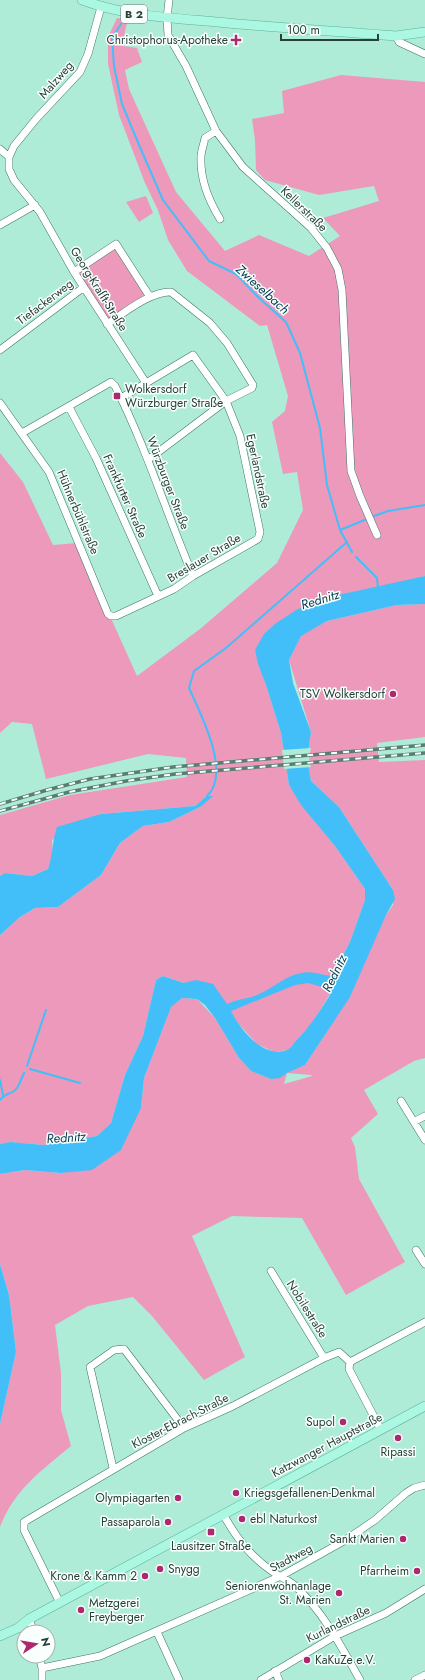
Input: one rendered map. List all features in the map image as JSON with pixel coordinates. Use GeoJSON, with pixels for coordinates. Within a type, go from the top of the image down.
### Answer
{"type":"FeatureCollection","features":[{"type":"Feature","properties":{"kind":"main road","name":"B 2"},"geometry":{"type":"LineString","coordinates":[[82,0],[101,7],[132,14],[167,18],[396,36],[425,32]]}},
{"type":"Feature","properties":{"kind":"main road","name":"Katzwanger Hauptstraße"},"geometry":{"type":"LineString","coordinates":[[0,1636],[18,1628],[29,1619],[60,1602],[425,1406]]}},
{"type":"Feature","properties":{"kind":"main road","name":"Katzwanger Hauptstraße"},"geometry":{"type":"LineString","coordinates":[[0,1632],[16,1622],[29,1619]]}},
{"type":"Feature","properties":{"kind":"street","name":"Kellerstraße"},"geometry":{"type":"LineString","coordinates":[[169,0],[167,18],[168,35],[186,66],[216,131],[244,167],[311,228],[327,248],[338,269],[342,290],[351,471],[377,535]]}},
{"type":"Feature","properties":{"kind":"street","name":"Malzweg"},"geometry":{"type":"LineString","coordinates":[[9,157],[14,146],[36,119],[80,72],[88,54],[101,7]]}},
{"type":"Feature","properties":{"kind":"street"},"geometry":{"type":"LineString","coordinates":[[396,36],[399,42],[425,54]]}},
{"type":"Feature","properties":{"kind":"street"},"geometry":{"type":"LineString","coordinates":[[216,131],[205,138],[201,156],[204,183],[210,202],[220,219]]}},
{"type":"Feature","properties":{"kind":"street"},"geometry":{"type":"LineString","coordinates":[[0,149],[9,157]]}},
{"type":"Feature","properties":{"kind":"street","name":"Georg-Krafft-Straße"},"geometry":{"type":"LineString","coordinates":[[9,157],[9,169],[14,180],[35,205],[74,272],[146,383]]}},
{"type":"Feature","properties":{"kind":"street"},"geometry":{"type":"LineString","coordinates":[[0,226],[35,205]]}},
{"type":"Feature","properties":{"kind":"street"},"geometry":{"type":"LineString","coordinates":[[74,272],[116,244],[150,297]]}},
{"type":"Feature","properties":{"kind":"street","name":"Tiefackerweg"},"geometry":{"type":"LineString","coordinates":[[0,350],[84,287]]}},
{"type":"Feature","properties":{"kind":"street"},"geometry":{"type":"LineString","coordinates":[[107,324],[150,297],[164,292],[171,292],[210,323],[227,343],[253,385],[252,388],[226,402],[149,459]]}},
{"type":"Feature","properties":{"kind":"street","name":"Egerlandstraße"},"geometry":{"type":"LineString","coordinates":[[146,383],[193,355],[226,402],[240,436],[260,532]]}},
{"type":"Feature","properties":{"kind":"street","name":"Würzburger Straße"},"geometry":{"type":"LineString","coordinates":[[69,407],[111,382],[115,386],[149,459],[174,530],[193,576]]}},
{"type":"Feature","properties":{"kind":"street"},"geometry":{"type":"LineString","coordinates":[[121,398],[146,383]]}},
{"type":"Feature","properties":{"kind":"street","name":"Hühnerbühlstraße"},"geometry":{"type":"LineString","coordinates":[[0,403],[49,472],[108,614],[111,616]]}},
{"type":"Feature","properties":{"kind":"street"},"geometry":{"type":"LineString","coordinates":[[22,433],[69,407]]}},
{"type":"Feature","properties":{"kind":"street","name":"Frankfurter Straße"},"geometry":{"type":"LineString","coordinates":[[69,407],[99,465],[158,596]]}},
{"type":"Feature","properties":{"kind":"street","name":"Breslauer Straße"},"geometry":{"type":"LineString","coordinates":[[111,616],[116,616],[174,589],[193,576],[258,539],[260,532]]}},
{"type":"Feature","properties":{"kind":"street"},"geometry":{"type":"LineString","coordinates":[[401,1101],[415,1121],[425,1140]]}},
{"type":"Feature","properties":{"kind":"street"},"geometry":{"type":"LineString","coordinates":[[415,1121],[425,1116]]}},
{"type":"Feature","properties":{"kind":"street"},"geometry":{"type":"LineString","coordinates":[[416,1250],[425,1264]]}},
{"type":"Feature","properties":{"kind":"street","name":"Nobilestraße"},"geometry":{"type":"LineString","coordinates":[[271,1272],[324,1358]]}},
{"type":"Feature","properties":{"kind":"street"},"geometry":{"type":"LineString","coordinates":[[381,1430],[349,1369],[350,1362],[425,1322]]}},
{"type":"Feature","properties":{"kind":"street"},"geometry":{"type":"LineString","coordinates":[[113,1468],[90,1367],[114,1350],[124,1349],[184,1428]]}},
{"type":"Feature","properties":{"kind":"street","name":"Kloster-Ebrach-Straße"},"geometry":{"type":"LineString","coordinates":[[60,1602],[24,1530],[24,1522],[113,1468],[184,1428],[233,1406],[324,1358],[339,1352],[350,1362]]}},
{"type":"Feature","properties":{"kind":"street","name":"Stadtweg"},"geometry":{"type":"LineString","coordinates":[[42,1668],[100,1656],[281,1576],[344,1541],[375,1520],[406,1493],[414,1488],[425,1485]]}},
{"type":"Feature","properties":{"kind":"street"},"geometry":{"type":"LineString","coordinates":[[223,1514],[245,1548],[274,1573],[294,1585],[324,1619],[336,1636],[360,1680]]}},
{"type":"Feature","properties":{"kind":"street","name":"Kurlandstraße"},"geometry":{"type":"LineString","coordinates":[[261,1680],[336,1636],[386,1613],[425,1589]]}},
{"type":"Feature","properties":{"kind":"street"},"geometry":{"type":"LineString","coordinates":[[29,1619],[31,1624]]}},
{"type":"Feature","properties":{"kind":"street"},"geometry":{"type":"LineString","coordinates":[[157,1632],[179,1680]]}},
{"type":"Feature","properties":{"kind":"street"},"geometry":{"type":"LineString","coordinates":[[41,1664],[42,1680]]}},
{"type":"Feature","properties":{"kind":"street"},"geometry":{"type":"LineString","coordinates":[[275,1671],[279,1680]]}},
{"type":"Feature","properties":{"kind":"street"},"geometry":{"type":"LineString","coordinates":[[415,1680],[425,1675]]}},
{"type":"Feature","properties":{"kind":"shaded area"},"geometry":{"type":"Polygon","coordinates":[[[117,18],[128,20],[123,46],[137,48],[142,62],[125,70],[129,89],[176,192],[225,251],[259,235],[309,256],[340,236],[323,218],[379,201],[374,186],[319,195],[265,180],[256,170],[255,140],[252,119],[284,113],[282,91],[341,75],[425,82],[425,576],[406,581],[255,650],[281,733],[289,785],[302,805],[335,846],[365,889],[365,900],[350,942],[338,965],[330,994],[311,1025],[288,1050],[274,1052],[257,1044],[236,1021],[184,983],[163,976],[156,980],[143,1036],[125,1075],[111,1123],[97,1136],[44,1145],[10,1142],[0,1144],[0,935],[20,917],[35,908],[58,907],[101,875],[120,843],[143,826],[169,822],[200,807],[207,796],[195,806],[101,814],[52,840],[53,855],[48,869],[32,876],[5,873],[0,876],[0,815],[70,795],[187,777],[186,758],[148,754],[46,779],[32,724],[12,722],[0,733],[0,453],[23,482],[53,545],[77,543],[137,676],[200,629],[277,563],[303,510],[297,472],[283,474],[272,422],[285,411],[288,396],[267,325],[260,326],[187,271],[168,240],[158,210],[145,183],[119,115],[108,64],[108,37],[117,18]]]}},
{"type":"Feature","properties":{"kind":"shaded area"},"geometry":{"type":"Polygon","coordinates":[[[146,196],[153,213],[139,222],[126,202],[146,196]]]}},
{"type":"Feature","properties":{"kind":"shaded area"},"geometry":{"type":"Polygon","coordinates":[[[116,247],[148,295],[107,320],[77,272],[116,247]]]}},
{"type":"Feature","properties":{"kind":"shaded area"},"geometry":{"type":"Polygon","coordinates":[[[425,604],[425,737],[377,743],[379,762],[425,760],[425,1058],[414,1061],[364,1090],[378,1114],[351,1138],[355,1147],[359,1179],[405,1262],[346,1295],[302,1218],[232,1216],[192,1236],[245,1357],[204,1380],[152,1316],[133,1297],[88,1306],[55,1325],[61,1373],[61,1410],[71,1446],[39,1473],[21,1492],[13,1502],[0,1527],[0,1424],[16,1352],[9,1295],[0,1264],[0,1174],[25,1170],[60,1173],[141,1108],[144,1078],[171,1006],[182,998],[197,999],[215,1018],[239,1058],[251,1071],[271,1079],[305,1065],[326,1033],[386,915],[393,905],[393,890],[339,807],[311,781],[307,758],[311,732],[289,660],[301,635],[327,621],[397,605],[425,604]],[[287,1073],[284,1084],[312,1076],[287,1073]]]}},
{"type":"Feature","properties":{"kind":"water","name":"Rednitz"},"geometry":{"type":"Polygon","coordinates":[[[425,576],[425,604],[397,605],[327,621],[301,636],[289,660],[293,683],[311,732],[307,758],[311,781],[339,807],[393,890],[395,899],[386,915],[350,997],[305,1065],[287,1073],[280,1078],[271,1079],[251,1071],[239,1058],[215,1018],[205,1005],[197,999],[182,998],[171,1007],[144,1078],[141,1108],[121,1150],[92,1170],[60,1173],[25,1170],[0,1174],[0,1144],[10,1142],[44,1145],[97,1136],[111,1123],[125,1075],[143,1036],[156,980],[163,976],[184,983],[196,980],[213,984],[227,1004],[257,995],[289,977],[301,973],[309,972],[335,976],[338,965],[350,942],[365,900],[365,889],[335,846],[301,805],[289,785],[281,733],[258,664],[255,650],[264,634],[275,624],[296,610],[320,599],[425,576]],[[308,983],[295,985],[231,1011],[240,1026],[253,1041],[269,1050],[278,1052],[287,1050],[310,1025],[330,995],[322,987],[308,983]]]}},
{"type":"Feature","properties":{"kind":"water"},"geometry":{"type":"Polygon","coordinates":[[[207,796],[213,796],[200,807],[169,822],[143,826],[120,843],[101,875],[58,907],[35,908],[20,917],[0,935],[0,876],[5,873],[32,876],[48,869],[57,827],[101,814],[195,806],[207,796]]]}},
{"type":"Feature","properties":{"kind":"water"},"geometry":{"type":"Polygon","coordinates":[[[0,1264],[9,1295],[16,1352],[0,1424],[0,1264]]]}},
{"type":"Feature","properties":{"kind":"pier"},"geometry":{"type":"Polygon","coordinates":[[[311,748],[309,758],[311,767],[284,769],[282,750],[311,748]]]}},
{"type":"Feature","properties":{"kind":"waterway","name":"Zwieselbach"},"geometry":{"type":"LineString","coordinates":[[123,21],[112,38],[114,66],[122,104],[139,145],[163,200],[209,261],[236,274],[259,298],[286,322],[300,353],[320,428],[327,485],[340,530],[352,552]]}},
{"type":"Feature","properties":{"kind":"waterway"},"geometry":{"type":"LineString","coordinates":[[374,516],[388,511],[425,505]]}},
{"type":"Feature","properties":{"kind":"waterway"},"geometry":{"type":"LineString","coordinates":[[340,530],[367,519]]}},
{"type":"Feature","properties":{"kind":"waterway"},"geometry":{"type":"LineString","coordinates":[[207,796],[214,786],[216,773],[215,758],[212,743],[189,688],[194,671],[226,648],[347,542]]}},
{"type":"Feature","properties":{"kind":"waterway"},"geometry":{"type":"LineString","coordinates":[[356,557],[377,578],[378,589]]}},
{"type":"Feature","properties":{"kind":"waterway"},"geometry":{"type":"LineString","coordinates":[[27,1066],[46,1010]]}},
{"type":"Feature","properties":{"kind":"waterway"},"geometry":{"type":"LineString","coordinates":[[30,1069],[80,1083]]}},
{"type":"Feature","properties":{"kind":"waterway"},"geometry":{"type":"LineString","coordinates":[[0,1100],[16,1090],[24,1073]]}},
{"type":"Feature","properties":{"kind":"waterway"},"geometry":{"type":"LineString","coordinates":[[0,1080],[3,1095]]}},
{"type":"Feature","properties":{"kind":"railway"},"geometry":{"type":"LineString","coordinates":[[0,804],[90,779],[173,767],[425,745]]}},
{"type":"Feature","properties":{"kind":"railway"},"geometry":{"type":"LineString","coordinates":[[0,811],[69,792],[126,781],[175,774],[425,753]]}},
{"type":"Feature","properties":{"kind":"place","name":"Christophorus-Apotheke"},"geometry":{"type":"Point","coordinates":[236,40]}},
{"type":"Feature","properties":{"kind":"place","name":"Wolkersdorf Würzburger Straße"},"geometry":{"type":"Point","coordinates":[117,396]}},
{"type":"Feature","properties":{"kind":"place","name":"TSV Wolkersdorf"},"geometry":{"type":"Point","coordinates":[393,694]}},
{"type":"Feature","properties":{"kind":"place","name":"Supol"},"geometry":{"type":"Point","coordinates":[343,1422]}},
{"type":"Feature","properties":{"kind":"place","name":"Ripassi"},"geometry":{"type":"Point","coordinates":[398,1438]}},
{"type":"Feature","properties":{"kind":"place","name":"Kriegsgefallenen-Denkmal"},"geometry":{"type":"Point","coordinates":[236,1493]}},
{"type":"Feature","properties":{"kind":"place","name":"Olympiagarten"},"geometry":{"type":"Point","coordinates":[178,1498]}},
{"type":"Feature","properties":{"kind":"place","name":"ebl Naturkost"},"geometry":{"type":"Point","coordinates":[242,1519]}},
{"type":"Feature","properties":{"kind":"place","name":"Passaparola"},"geometry":{"type":"Point","coordinates":[168,1522]}},
{"type":"Feature","properties":{"kind":"place","name":"Lausitzer Straße"},"geometry":{"type":"Point","coordinates":[211,1532]}},
{"type":"Feature","properties":{"kind":"place","name":"Sankt Marien"},"geometry":{"type":"Point","coordinates":[403,1539]}},
{"type":"Feature","properties":{"kind":"place","name":"Snygg"},"geometry":{"type":"Point","coordinates":[160,1569]}},
{"type":"Feature","properties":{"kind":"place","name":"Pfarrheim"},"geometry":{"type":"Point","coordinates":[417,1571]}},
{"type":"Feature","properties":{"kind":"place","name":"Krone & Kamm 2"},"geometry":{"type":"Point","coordinates":[145,1576]}},
{"type":"Feature","properties":{"kind":"place","name":"Seniorenwohnanlage St. Marien"},"geometry":{"type":"Point","coordinates":[339,1593]}},
{"type":"Feature","properties":{"kind":"place","name":"Metzgerei Freyberger"},"geometry":{"type":"Point","coordinates":[81,1610]}},
{"type":"Feature","properties":{"kind":"place","name":"KaKuZe e.V."},"geometry":{"type":"Point","coordinates":[307,1660]}}]}
